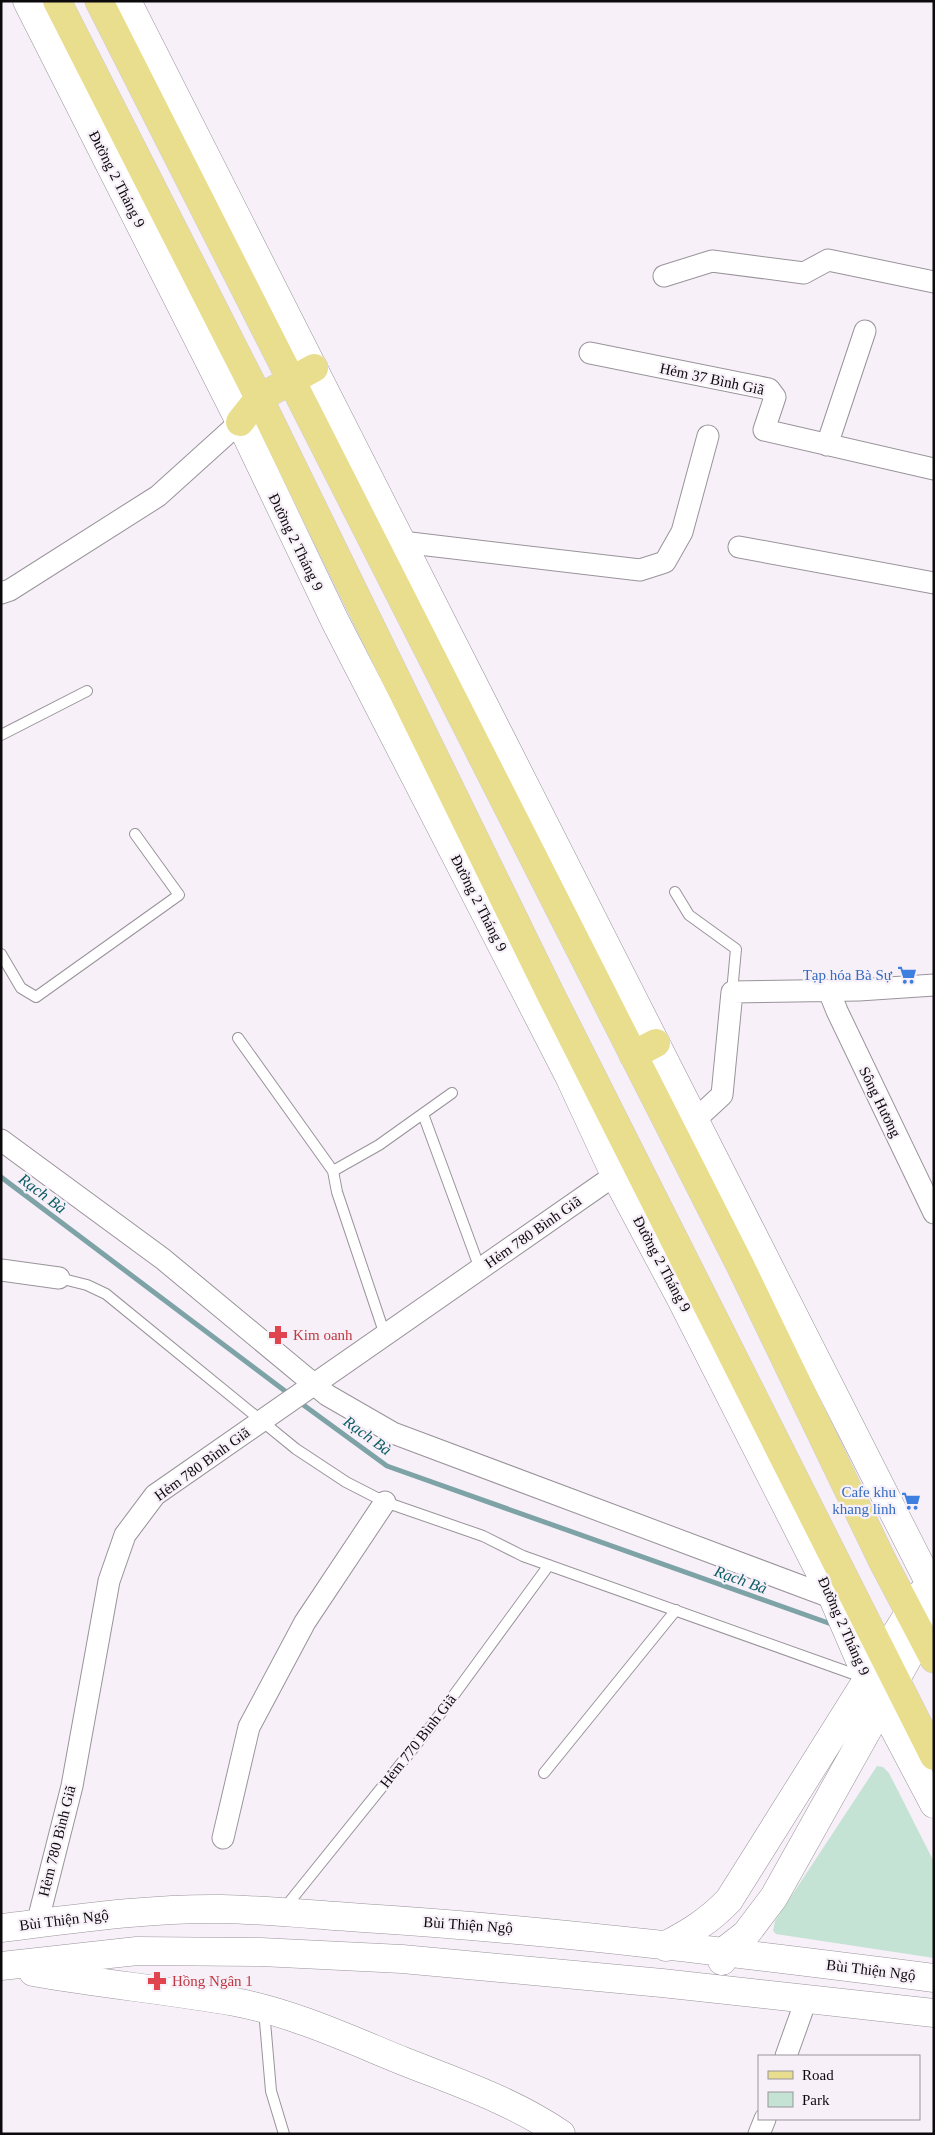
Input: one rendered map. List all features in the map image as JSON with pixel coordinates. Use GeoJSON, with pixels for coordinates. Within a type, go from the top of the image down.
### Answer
{"type":"FeatureCollection","features":[{"type":"Feature","properties":{"kind":"main road","name":"Đường 2 Tháng 9"},"geometry":{"type":"LineString","coordinates":[[27,1],[240,422],[334,621],[578,1072],[934,1756]]}},
{"type":"Feature","properties":{"kind":"main road","name":"Đường 2 Tháng 9"},"geometry":{"type":"LineString","coordinates":[[57,1],[260,398],[578,1072],[615,1175],[681,1299],[833,1598],[868,1679],[934,1804]]}},
{"type":"Feature","properties":{"kind":"main road"},"geometry":{"type":"LineString","coordinates":[[99,1],[302,374],[644,1049],[695,1120],[932,1585],[922,1618],[895,1680],[774,1897],[746,1934],[723,1952],[718,1990]]}},
{"type":"Feature","properties":{"kind":"main road"},"geometry":{"type":"LineString","coordinates":[[127,1],[302,374],[402,542],[644,1049],[740,1265],[883,1562],[922,1618],[934,1659]]}},
{"type":"Feature","properties":{"kind":"main road"},"geometry":{"type":"LineString","coordinates":[[240,422],[260,398],[302,374]]}},
{"type":"Feature","properties":{"kind":"main road"},"geometry":{"type":"LineString","coordinates":[[662,1983],[666,1944],[693,1932],[711,1919],[729,1900],[883,1656],[922,1618]]}},
{"type":"Feature","properties":{"kind":"main road","name":"Bùi Thiện Ngộ"},"geometry":{"type":"LineString","coordinates":[[1,1928],[126,1913],[220,1909],[281,1912],[489,1926],[666,1944],[934,1978]]}},
{"type":"Feature","properties":{"kind":"main road"},"geometry":{"type":"LineString","coordinates":[[2,1968],[137,1951],[261,1952],[402,1959],[662,1983],[934,2013]]}},
{"type":"Feature","properties":{"kind":"main road"},"geometry":{"type":"LineString","coordinates":[[2,1968],[88,1982],[237,2002],[318,2026],[510,2105],[561,2134]]}},
{"type":"Feature","properties":{"kind":"street"},"geometry":{"type":"LineString","coordinates":[[664,276],[712,261],[804,273],[828,260],[934,282]]}},
{"type":"Feature","properties":{"kind":"street"},"geometry":{"type":"LineString","coordinates":[[827,445],[865,331]]}},
{"type":"Feature","properties":{"kind":"street","name":"Hẻm 37 Bình Giã"},"geometry":{"type":"LineString","coordinates":[[590,353],[769,389],[775,397],[764,430],[934,469]]}},
{"type":"Feature","properties":{"kind":"street"},"geometry":{"type":"LineString","coordinates":[[1,592],[10,590],[158,496],[240,422]]}},
{"type":"Feature","properties":{"kind":"street"},"geometry":{"type":"LineString","coordinates":[[402,542],[640,570],[665,562],[682,532],[708,436]]}},
{"type":"Feature","properties":{"kind":"street"},"geometry":{"type":"LineString","coordinates":[[739,546],[934,583]]}},
{"type":"Feature","properties":{"kind":"street"},"geometry":{"type":"LineString","coordinates":[[695,1120],[722,1095],[732,992],[829,991],[934,985],[934,978]]}},
{"type":"Feature","properties":{"kind":"street","name":"Sông Hương"},"geometry":{"type":"LineString","coordinates":[[829,991],[934,1213]]}},
{"type":"Feature","properties":{"kind":"street"},"geometry":{"type":"LineString","coordinates":[[1,1140],[163,1259],[327,1395],[393,1433],[833,1598]]}},
{"type":"Feature","properties":{"kind":"street","name":"Hẻm 780 Bình Giã"},"geometry":{"type":"LineString","coordinates":[[37,1924],[72,1786],[109,1581],[125,1535],[155,1495],[615,1175]]}},
{"type":"Feature","properties":{"kind":"street"},"geometry":{"type":"LineString","coordinates":[[1,1270],[59,1278]]}},
{"type":"Feature","properties":{"kind":"street"},"geometry":{"type":"LineString","coordinates":[[223,1838],[249,1726],[305,1622],[385,1502]]}},
{"type":"Feature","properties":{"kind":"street"},"geometry":{"type":"LineString","coordinates":[[786,2055],[806,2000]]}},
{"type":"Feature","properties":{"kind":"street"},"geometry":{"type":"LineString","coordinates":[[759,2134],[764,2120]]}},
{"type":"Feature","properties":{"kind":"lane"},"geometry":{"type":"LineString","coordinates":[[1,735],[87,691]]}},
{"type":"Feature","properties":{"kind":"lane"},"geometry":{"type":"LineString","coordinates":[[1,954],[21,988],[36,997],[179,895],[135,834]]}},
{"type":"Feature","properties":{"kind":"lane"},"geometry":{"type":"LineString","coordinates":[[675,892],[689,916],[736,949],[732,992]]}},
{"type":"Feature","properties":{"kind":"lane"},"geometry":{"type":"LineString","coordinates":[[238,1038],[334,1170],[337,1192],[386,1336]]}},
{"type":"Feature","properties":{"kind":"lane"},"geometry":{"type":"LineString","coordinates":[[334,1170],[379,1145],[452,1093]]}},
{"type":"Feature","properties":{"kind":"lane"},"geometry":{"type":"LineString","coordinates":[[423,1114],[480,1269]]}},
{"type":"Feature","properties":{"kind":"lane"},"geometry":{"type":"LineString","coordinates":[[59,1278],[87,1285],[106,1294],[296,1449],[346,1482],[385,1502],[483,1536],[524,1556],[868,1679]]}},
{"type":"Feature","properties":{"kind":"lane","name":"Hẻm 770 Bình Giã"},"geometry":{"type":"LineString","coordinates":[[281,1912],[432,1724],[549,1565]]}},
{"type":"Feature","properties":{"kind":"lane"},"geometry":{"type":"LineString","coordinates":[[544,1773],[676,1610]]}},
{"type":"Feature","properties":{"kind":"lane"},"geometry":{"type":"LineString","coordinates":[[264,2010],[271,2091],[284,2134]]}},
{"type":"Feature","properties":{"kind":"green space"},"geometry":{"type":"Polygon","coordinates":[[[877,1766],[883,1767],[889,1773],[934,1862],[934,1958],[776,1934],[773,1931],[775,1921],[877,1766]]]}},
{"type":"Feature","properties":{"kind":"waterway","name":"Rạch Bà"},"geometry":{"type":"LineString","coordinates":[[1,1177],[289,1394]]}},
{"type":"Feature","properties":{"kind":"waterway","name":"Rạch Bà"},"geometry":{"type":"LineString","coordinates":[[298,1401],[387,1466],[834,1625]]}},
{"type":"Feature","properties":{"kind":"place","name":"Tạp hóa Bà Sự"},"geometry":{"type":"Point","coordinates":[907,975]}},
{"type":"Feature","properties":{"kind":"place","name":"Kim oanh"},"geometry":{"type":"Point","coordinates":[278,1335]}},
{"type":"Feature","properties":{"kind":"place","name":"Cafe khu khang linh"},"geometry":{"type":"Point","coordinates":[911,1501]}},
{"type":"Feature","properties":{"kind":"place","name":"Hồng Ngân 1"},"geometry":{"type":"Point","coordinates":[157,1981]}}]}
